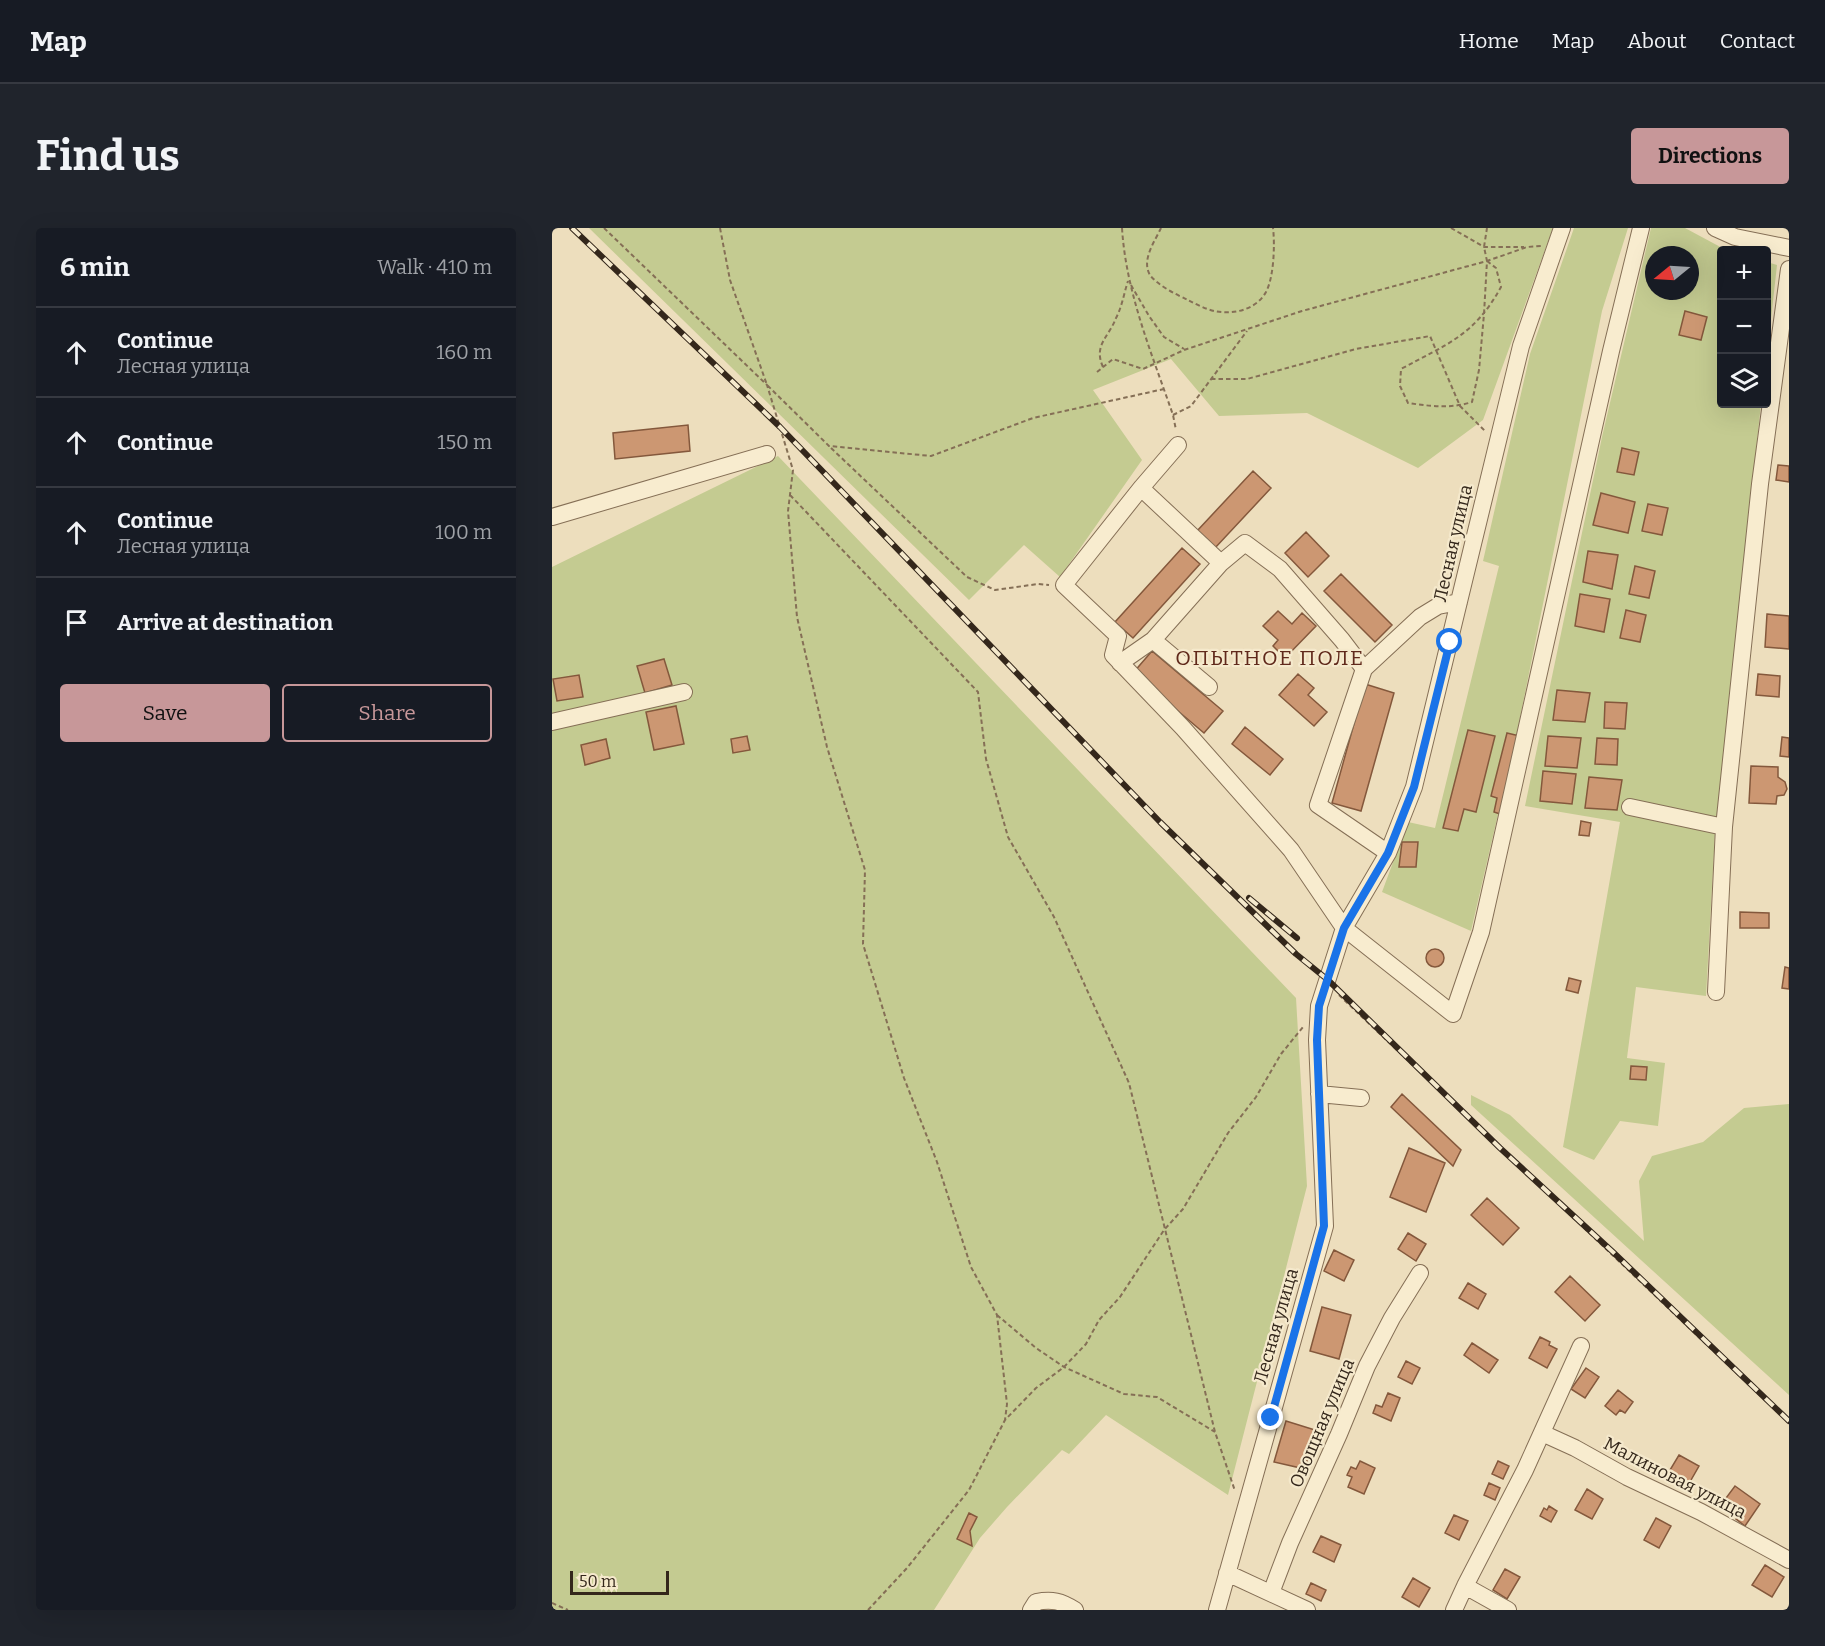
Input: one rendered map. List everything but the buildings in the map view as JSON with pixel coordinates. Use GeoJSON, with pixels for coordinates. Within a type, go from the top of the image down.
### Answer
{"type":"FeatureCollection","features":[{"type":"Feature","properties":{"kind":"street","name":"Лесная улица"},"geometry":{"type":"LineString","coordinates":[[1211,1607],[1227,1573],[1324,1226],[1317,1040],[1319,1006],[1344,928],[1388,853],[1414,787],[1521,346],[1562,228]]}},
{"type":"Feature","properties":{"kind":"street"},"geometry":{"type":"LineString","coordinates":[[1178,445],[1064,585],[1118,636],[1113,655],[1184,728],[1291,850],[1344,928],[1453,1014],[1481,932],[1611,351],[1641,228]]}},
{"type":"Feature","properties":{"kind":"street"},"geometry":{"type":"LineString","coordinates":[[1715,228],[1735,237],[1789,248]]}},
{"type":"Feature","properties":{"kind":"street"},"geometry":{"type":"LineString","coordinates":[[1716,992],[1724,827],[1760,484],[1789,269]]}},
{"type":"Feature","properties":{"kind":"street"},"geometry":{"type":"LineString","coordinates":[[552,517],[767,454]]}},
{"type":"Feature","properties":{"kind":"street"},"geometry":{"type":"LineString","coordinates":[[1141,488],[1221,563]]}},
{"type":"Feature","properties":{"kind":"street"},"geometry":{"type":"LineString","coordinates":[[1120,663],[1153,640],[1221,563],[1245,543],[1280,569],[1342,640],[1364,669]]}},
{"type":"Feature","properties":{"kind":"street"},"geometry":{"type":"LineString","coordinates":[[1388,853],[1318,805],[1364,669],[1420,617],[1438,606],[1459,602]]}},
{"type":"Feature","properties":{"kind":"street"},"geometry":{"type":"LineString","coordinates":[[1153,640],[1209,687]]}},
{"type":"Feature","properties":{"kind":"street"},"geometry":{"type":"LineString","coordinates":[[552,722],[684,692]]}},
{"type":"Feature","properties":{"kind":"street"},"geometry":{"type":"LineString","coordinates":[[1630,807],[1724,827]]}},
{"type":"Feature","properties":{"kind":"street"},"geometry":{"type":"LineString","coordinates":[[1319,1094],[1361,1098]]}},
{"type":"Feature","properties":{"kind":"street","name":"Овощная улица"},"geometry":{"type":"LineString","coordinates":[[1271,1593],[1290,1543],[1367,1366],[1392,1318],[1420,1273]]}},
{"type":"Feature","properties":{"kind":"street"},"geometry":{"type":"LineString","coordinates":[[1454,1610],[1525,1470],[1581,1346]]}},
{"type":"Feature","properties":{"kind":"street","name":"Малиновая улица"},"geometry":{"type":"LineString","coordinates":[[1542,1433],[1701,1512],[1789,1560]]}},
{"type":"Feature","properties":{"kind":"street"},"geometry":{"type":"LineString","coordinates":[[1227,1573],[1307,1610]]}},
{"type":"Feature","properties":{"kind":"street"},"geometry":{"type":"LineString","coordinates":[[1465,1586],[1508,1610]]}},
{"type":"Feature","properties":{"kind":"street"},"geometry":{"type":"LineString","coordinates":[[1031,1610],[1036,1602],[1046,1600],[1062,1602],[1075,1610]]}},
{"type":"Feature","properties":{"kind":"path"},"geometry":{"type":"LineString","coordinates":[[604,228],[967,577],[995,590],[1038,584],[1064,585]]}},
{"type":"Feature","properties":{"kind":"path"},"geometry":{"type":"LineString","coordinates":[[720,228],[730,280],[767,385],[793,470],[788,511],[797,617],[827,747],[865,870],[863,944],[904,1078],[937,1162],[971,1267],[996,1315],[1007,1404],[1005,1420]]}},
{"type":"Feature","properties":{"kind":"path"},"geometry":{"type":"LineString","coordinates":[[1122,228],[1128,280],[1173,414],[1178,445]]}},
{"type":"Feature","properties":{"kind":"path"},"geometry":{"type":"LineString","coordinates":[[1161,228],[1147,258],[1150,275],[1165,288],[1186,299],[1213,311],[1231,312],[1251,308],[1266,292],[1273,265],[1273,228]]}},
{"type":"Feature","properties":{"kind":"path"},"geometry":{"type":"LineString","coordinates":[[1451,228],[1484,247],[1556,245]]}},
{"type":"Feature","properties":{"kind":"path"},"geometry":{"type":"LineString","coordinates":[[1487,228],[1484,247],[1487,261],[1484,314],[1479,370],[1472,402],[1460,406],[1408,403],[1400,386],[1401,369],[1453,342],[1471,328],[1484,314],[1501,287],[1496,268],[1487,261]]}},
{"type":"Feature","properties":{"kind":"path"},"geometry":{"type":"LineString","coordinates":[[1098,372],[1113,359],[1143,369],[1184,350],[1302,311],[1400,286],[1527,247]]}},
{"type":"Feature","properties":{"kind":"path"},"geometry":{"type":"LineString","coordinates":[[1128,280],[1164,337],[1184,350]]}},
{"type":"Feature","properties":{"kind":"path"},"geometry":{"type":"LineString","coordinates":[[1103,367],[1100,359],[1101,343],[1116,319],[1128,280]]}},
{"type":"Feature","properties":{"kind":"path"},"geometry":{"type":"LineString","coordinates":[[1173,414],[1191,406],[1247,330]]}},
{"type":"Feature","properties":{"kind":"path"},"geometry":{"type":"LineString","coordinates":[[1211,379],[1247,380],[1356,349],[1430,336],[1460,406],[1496,442]]}},
{"type":"Feature","properties":{"kind":"path"},"geometry":{"type":"LineString","coordinates":[[829,446],[931,456],[1033,418],[1164,389]]}},
{"type":"Feature","properties":{"kind":"path"},"geometry":{"type":"LineString","coordinates":[[790,495],[978,692],[986,759],[1008,837],[1054,917],[1129,1083],[1215,1432],[1237,1495],[1240,1484]]}},
{"type":"Feature","properties":{"kind":"path"},"geometry":{"type":"LineString","coordinates":[[1327,983],[1515,1165],[1789,1423]]}},
{"type":"Feature","properties":{"kind":"path"},"geometry":{"type":"LineString","coordinates":[[868,1610],[908,1568],[969,1490],[1005,1420],[1036,1388],[1064,1367],[1086,1344],[1099,1320],[1120,1297],[1164,1230],[1184,1209],[1228,1133],[1256,1097],[1281,1054],[1319,1006]]}},
{"type":"Feature","properties":{"kind":"path"},"geometry":{"type":"LineString","coordinates":[[996,1315],[1036,1348],[1064,1367],[1124,1394],[1156,1397],[1215,1432]]}},
{"type":"Feature","properties":{"kind":"path"},"geometry":{"type":"LineString","coordinates":[[552,1603],[568,1610]]}},
{"type":"Feature","properties":{"kind":"green space"},"geometry":{"type":"Polygon","coordinates":[[[589,228],[1553,228],[1483,420],[1418,468],[1307,413],[1219,416],[1171,359],[1093,390],[1142,460],[1060,577],[1024,545],[969,600],[589,228]]]}},
{"type":"Feature","properties":{"kind":"green space"},"geometry":{"type":"Polygon","coordinates":[[[1574,228],[1628,228],[1602,311],[1518,728],[1471,931],[1382,892],[1408,822],[1435,828],[1499,566],[1483,561],[1530,354],[1574,228]]]}},
{"type":"Feature","properties":{"kind":"green space"},"geometry":{"type":"Polygon","coordinates":[[[1651,228],[1685,228],[1719,246],[1717,408],[1761,408],[1715,833],[1706,996],[1636,987],[1627,1058],[1665,1063],[1658,1126],[1620,1121],[1594,1160],[1563,1147],[1620,822],[1525,806],[1602,437],[1645,254],[1645,300],[1699,300],[1699,246],[1647,246],[1651,228]]]}},
{"type":"Feature","properties":{"kind":"green space"},"geometry":{"type":"Polygon","coordinates":[[[1771,263],[1777,265],[1771,319],[1771,300],[1771,263]]]}},
{"type":"Feature","properties":{"kind":"green space"},"geometry":{"type":"Polygon","coordinates":[[[778,456],[1296,998],[1307,1186],[1228,1495],[1106,1415],[1069,1454],[1062,1450],[1007,1507],[980,1538],[934,1610],[552,1610],[552,567],[778,456]]]}},
{"type":"Feature","properties":{"kind":"green space"},"geometry":{"type":"Polygon","coordinates":[[[1471,1095],[1510,1115],[1644,1241],[1639,1181],[1652,1156],[1703,1142],[1744,1108],[1789,1104],[1789,1395],[1471,1105],[1471,1095]]]}},
{"type":"Feature","properties":{"kind":"railway"},"geometry":{"type":"LineString","coordinates":[[572,228],[780,427],[1160,822],[1296,954],[1328,980],[1500,1148],[1614,1253],[1789,1421]]}},
{"type":"Feature","properties":{"kind":"railway"},"geometry":{"type":"LineString","coordinates":[[1249,898],[1297,938]]}},
{"type":"Feature","properties":{"kind":"district","name":"ОПЫТНОЕ ПОЛЕ"},"geometry":{"type":"Point","coordinates":[1270,658]}},
{"type":"Feature","properties":{"kind":"route"},"geometry":{"type":"LineString","coordinates":[[1271,1418],[1324,1226],[1317,1040],[1319,1006],[1344,928],[1388,853],[1414,787],[1450,642]]}}]}
